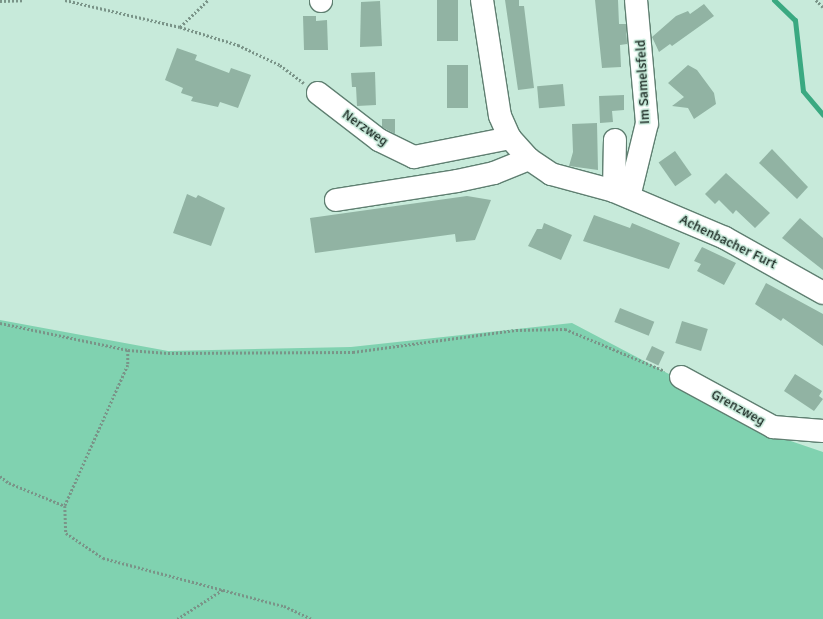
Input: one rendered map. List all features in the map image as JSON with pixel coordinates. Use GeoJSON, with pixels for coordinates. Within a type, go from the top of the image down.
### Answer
{"type":"FeatureCollection","features":[{"type":"Feature","properties":{"kind":"street"},"geometry":{"type":"LineString","coordinates":[[482,0],[493,79],[500,116],[510,138],[529,159],[551,174],[622,194],[615,140]]}},
{"type":"Feature","properties":{"kind":"street","name":"Im Samelsfeld"},"geometry":{"type":"LineString","coordinates":[[622,194],[647,123],[636,0]]}},
{"type":"Feature","properties":{"kind":"street","name":"Nerzweg"},"geometry":{"type":"LineString","coordinates":[[318,94],[379,140],[414,157],[510,138]]}},
{"type":"Feature","properties":{"kind":"street"},"geometry":{"type":"LineString","coordinates":[[336,200],[457,181],[494,173],[529,159]]}},
{"type":"Feature","properties":{"kind":"street","name":"Achenbacher Furt"},"geometry":{"type":"LineString","coordinates":[[622,194],[725,238],[823,293]]}},
{"type":"Feature","properties":{"kind":"street","name":"Grenzweg"},"geometry":{"type":"LineString","coordinates":[[681,377],[773,427],[823,430]]}},
{"type":"Feature","properties":{"kind":"path"},"geometry":{"type":"LineString","coordinates":[[0,1],[24,0]]}},
{"type":"Feature","properties":{"kind":"path"},"geometry":{"type":"LineString","coordinates":[[65,0],[180,27],[238,45],[280,65],[318,94]]}},
{"type":"Feature","properties":{"kind":"path"},"geometry":{"type":"LineString","coordinates":[[180,27],[208,0]]}},
{"type":"Feature","properties":{"kind":"path"},"geometry":{"type":"LineString","coordinates":[[816,0],[823,8]]}},
{"type":"Feature","properties":{"kind":"path"},"geometry":{"type":"LineString","coordinates":[[0,323],[128,350],[168,353],[353,352],[516,330],[565,329],[681,377]]}},
{"type":"Feature","properties":{"kind":"path"},"geometry":{"type":"LineString","coordinates":[[128,350],[128,365],[65,506],[66,533],[103,558],[225,589],[284,606],[312,619]]}},
{"type":"Feature","properties":{"kind":"path"},"geometry":{"type":"LineString","coordinates":[[0,476],[9,483],[65,506]]}},
{"type":"Feature","properties":{"kind":"path"},"geometry":{"type":"LineString","coordinates":[[177,619],[225,589]]}},
{"type":"Feature","properties":{"kind":"green space"},"geometry":{"type":"Polygon","coordinates":[[[0,320],[168,351],[351,347],[572,323],[705,393],[773,435],[823,452],[823,619],[0,619],[0,320]]]}},
{"type":"Feature","properties":{"kind":"building"},"geometry":{"type":"Polygon","coordinates":[[[437,0],[458,0],[458,41],[437,41],[437,0]]]}},
{"type":"Feature","properties":{"kind":"building"},"geometry":{"type":"Polygon","coordinates":[[[505,0],[519,0],[519,6],[524,6],[534,88],[518,90],[505,0]]]}},
{"type":"Feature","properties":{"kind":"building"},"geometry":{"type":"Polygon","coordinates":[[[595,0],[618,0],[619,24],[626,24],[627,44],[620,45],[621,67],[602,68],[595,0]]]}},
{"type":"Feature","properties":{"kind":"building"},"geometry":{"type":"Polygon","coordinates":[[[380,1],[382,46],[360,47],[361,2],[380,1]]]}},
{"type":"Feature","properties":{"kind":"building"},"geometry":{"type":"Polygon","coordinates":[[[704,4],[714,16],[672,46],[670,44],[659,52],[652,37],[676,16],[688,11],[690,14],[704,4]]]}},
{"type":"Feature","properties":{"kind":"building"},"geometry":{"type":"Polygon","coordinates":[[[303,16],[316,16],[316,21],[327,20],[328,50],[304,50],[303,16]]]}},
{"type":"Feature","properties":{"kind":"building"},"geometry":{"type":"Polygon","coordinates":[[[177,48],[197,55],[195,60],[229,73],[231,68],[251,75],[238,108],[220,102],[218,107],[191,101],[193,97],[181,93],[183,88],[165,80],[177,48]]]}},
{"type":"Feature","properties":{"kind":"building"},"geometry":{"type":"Polygon","coordinates":[[[447,65],[468,65],[468,108],[447,108],[447,65]]]}},
{"type":"Feature","properties":{"kind":"building"},"geometry":{"type":"Polygon","coordinates":[[[688,65],[697,70],[714,93],[716,104],[694,119],[688,108],[672,106],[684,97],[668,83],[688,65]]]}},
{"type":"Feature","properties":{"kind":"building"},"geometry":{"type":"Polygon","coordinates":[[[375,72],[376,105],[357,106],[356,87],[352,87],[351,73],[375,72]]]}},
{"type":"Feature","properties":{"kind":"building"},"geometry":{"type":"Polygon","coordinates":[[[563,84],[565,106],[539,108],[537,86],[563,84]]]}},
{"type":"Feature","properties":{"kind":"building"},"geometry":{"type":"Polygon","coordinates":[[[624,95],[624,110],[612,111],[613,122],[600,123],[599,96],[624,95]]]}},
{"type":"Feature","properties":{"kind":"building"},"geometry":{"type":"Polygon","coordinates":[[[382,119],[395,119],[395,134],[382,127],[382,119]]]}},
{"type":"Feature","properties":{"kind":"building"},"geometry":{"type":"Polygon","coordinates":[[[597,123],[598,170],[569,166],[573,152],[572,124],[597,123]]]}},
{"type":"Feature","properties":{"kind":"building"},"geometry":{"type":"Polygon","coordinates":[[[772,149],[808,187],[797,199],[759,163],[772,149]]]}},
{"type":"Feature","properties":{"kind":"building"},"geometry":{"type":"Polygon","coordinates":[[[675,151],[692,175],[675,186],[659,162],[675,151]]]}},
{"type":"Feature","properties":{"kind":"building"},"geometry":{"type":"Polygon","coordinates":[[[726,173],[770,213],[755,228],[736,210],[733,214],[719,200],[715,204],[705,194],[726,173]]]}},
{"type":"Feature","properties":{"kind":"building"},"geometry":{"type":"Polygon","coordinates":[[[187,194],[196,198],[198,195],[225,208],[211,246],[173,233],[187,194]]]}},
{"type":"Feature","properties":{"kind":"building"},"geometry":{"type":"Polygon","coordinates":[[[467,196],[491,200],[475,240],[456,242],[455,234],[315,253],[310,218],[467,196]]]}},
{"type":"Feature","properties":{"kind":"building"},"geometry":{"type":"Polygon","coordinates":[[[594,215],[630,228],[632,223],[680,243],[669,269],[583,241],[594,215]]]}},
{"type":"Feature","properties":{"kind":"building"},"geometry":{"type":"Polygon","coordinates":[[[800,218],[823,238],[823,270],[782,238],[800,218]]]}},
{"type":"Feature","properties":{"kind":"building"},"geometry":{"type":"Polygon","coordinates":[[[544,223],[572,235],[561,260],[528,246],[537,229],[542,229],[544,223]]]}},
{"type":"Feature","properties":{"kind":"building"},"geometry":{"type":"Polygon","coordinates":[[[702,247],[736,263],[724,285],[697,271],[701,264],[694,261],[702,247]]]}},
{"type":"Feature","properties":{"kind":"building"},"geometry":{"type":"Polygon","coordinates":[[[766,283],[823,314],[823,346],[783,318],[781,321],[755,304],[766,283]]]}},
{"type":"Feature","properties":{"kind":"building"},"geometry":{"type":"Polygon","coordinates":[[[620,308],[654,322],[649,336],[614,322],[620,308]]]}},
{"type":"Feature","properties":{"kind":"building"},"geometry":{"type":"Polygon","coordinates":[[[682,321],[708,329],[701,351],[675,343],[682,321]]]}},
{"type":"Feature","properties":{"kind":"building"},"geometry":{"type":"Polygon","coordinates":[[[652,346],[665,352],[658,366],[646,360],[652,346]]]}},
{"type":"Feature","properties":{"kind":"building"},"geometry":{"type":"Polygon","coordinates":[[[795,374],[822,391],[819,396],[823,399],[814,411],[784,391],[795,374]]]}},
{"type":"Feature","properties":{"kind":"waterway"},"geometry":{"type":"LineString","coordinates":[[774,0],[795,20],[803,91],[823,115]]}}]}
